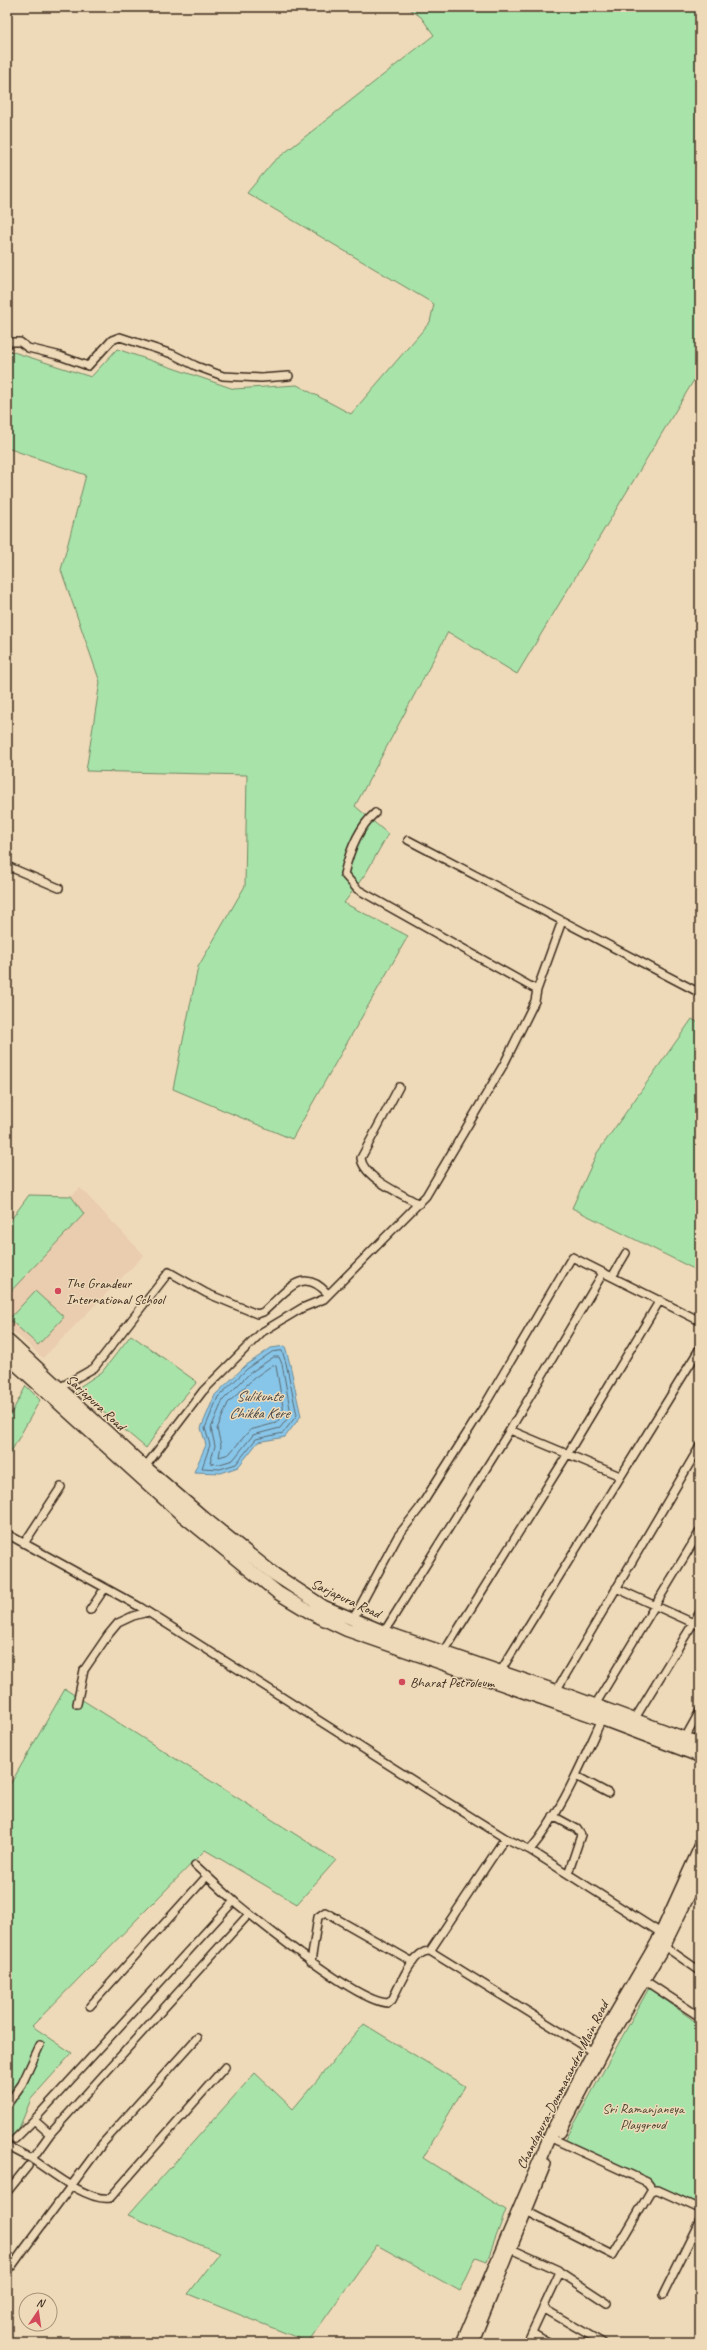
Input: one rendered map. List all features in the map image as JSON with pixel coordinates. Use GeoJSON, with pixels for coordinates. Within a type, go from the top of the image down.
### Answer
{"type":"FeatureCollection","features":[{"type":"Feature","properties":{"kind":"main road","name":"Sarjapura Road"},"geometry":{"type":"LineString","coordinates":[[7,1340],[145,1467],[274,1574],[324,1607],[441,1658],[700,1756]]}},
{"type":"Feature","properties":{"kind":"main road","name":"Sarjapura Road"},"geometry":{"type":"LineString","coordinates":[[7,1356],[49,1396],[181,1514],[278,1593],[313,1614],[347,1630],[441,1658],[500,1672],[700,1744]]}},
{"type":"Feature","properties":{"kind":"main road","name":"Chandapura-Dommasandra Main Road"},"geometry":{"type":"LineString","coordinates":[[462,2343],[507,2247],[552,2139],[593,2052],[661,1933],[700,1847]]}},
{"type":"Feature","properties":{"kind":"main road","name":"Chandapura-Dommasandra Main Road"},"geometry":{"type":"LineString","coordinates":[[472,2343],[507,2247],[526,2211],[552,2139],[664,1946],[700,1875]]}},
{"type":"Feature","properties":{"kind":"street"},"geometry":{"type":"LineString","coordinates":[[7,342],[20,342],[28,348],[57,355],[88,366],[112,340],[120,337],[172,354],[196,366],[224,376],[261,378],[290,376]]}},
{"type":"Feature","properties":{"kind":"street"},"geometry":{"type":"LineString","coordinates":[[375,813],[366,820],[347,862],[344,874],[357,889],[536,990]]}},
{"type":"Feature","properties":{"kind":"street"},"geometry":{"type":"LineString","coordinates":[[408,840],[700,993]]}},
{"type":"Feature","properties":{"kind":"street"},"geometry":{"type":"LineString","coordinates":[[7,866],[59,888]]}},
{"type":"Feature","properties":{"kind":"street"},"geometry":{"type":"LineString","coordinates":[[145,1467],[203,1391],[262,1332],[328,1294],[426,1196],[504,1064],[535,1001],[536,990],[562,921]]}},
{"type":"Feature","properties":{"kind":"street"},"geometry":{"type":"LineString","coordinates":[[399,1087],[361,1158],[361,1163],[367,1173],[419,1204]]}},
{"type":"Feature","properties":{"kind":"street"},"geometry":{"type":"LineString","coordinates":[[612,1277],[626,1253]]}},
{"type":"Feature","properties":{"kind":"street"},"geometry":{"type":"LineString","coordinates":[[347,1630],[398,1536],[419,1509],[486,1403],[572,1256],[700,1321]]}},
{"type":"Feature","properties":{"kind":"street"},"geometry":{"type":"LineString","coordinates":[[49,1396],[58,1388],[94,1368],[170,1272],[206,1293],[258,1314],[263,1312],[298,1282],[308,1280],[320,1285],[328,1294]]}},
{"type":"Feature","properties":{"kind":"street"},"geometry":{"type":"LineString","coordinates":[[384,1632],[510,1430],[603,1273]]}},
{"type":"Feature","properties":{"kind":"street"},"geometry":{"type":"LineString","coordinates":[[441,1658],[660,1300]]}},
{"type":"Feature","properties":{"kind":"street"},"geometry":{"type":"LineString","coordinates":[[500,1672],[700,1348]]}},
{"type":"Feature","properties":{"kind":"street"},"geometry":{"type":"LineString","coordinates":[[510,1430],[566,1455],[620,1476]]}},
{"type":"Feature","properties":{"kind":"street"},"geometry":{"type":"LineString","coordinates":[[556,1691],[700,1446]]}},
{"type":"Feature","properties":{"kind":"street"},"geometry":{"type":"LineString","coordinates":[[25,1542],[61,1487]]}},
{"type":"Feature","properties":{"kind":"street"},"geometry":{"type":"LineString","coordinates":[[595,1705],[700,1531]]}},
{"type":"Feature","properties":{"kind":"street"},"geometry":{"type":"LineString","coordinates":[[7,1534],[25,1542],[148,1612],[505,1838],[530,1850],[661,1933]]}},
{"type":"Feature","properties":{"kind":"street"},"geometry":{"type":"LineString","coordinates":[[90,1610],[105,1588]]}},
{"type":"Feature","properties":{"kind":"street"},"geometry":{"type":"LineString","coordinates":[[616,1588],[697,1624]]}},
{"type":"Feature","properties":{"kind":"street"},"geometry":{"type":"LineString","coordinates":[[77,1704],[84,1670],[108,1635],[118,1623],[133,1616],[148,1612]]}},
{"type":"Feature","properties":{"kind":"street"},"geometry":{"type":"LineString","coordinates":[[634,1720],[697,1624],[700,1612]]}},
{"type":"Feature","properties":{"kind":"street"},"geometry":{"type":"LineString","coordinates":[[685,1738],[700,1711]]}},
{"type":"Feature","properties":{"kind":"street"},"geometry":{"type":"LineString","coordinates":[[530,1850],[543,1835],[576,1776],[602,1719]]}},
{"type":"Feature","properties":{"kind":"street"},"geometry":{"type":"LineString","coordinates":[[576,1776],[608,1793]]}},
{"type":"Feature","properties":{"kind":"street"},"geometry":{"type":"LineString","coordinates":[[553,1816],[577,1829],[581,1835],[568,1874]]}},
{"type":"Feature","properties":{"kind":"street"},"geometry":{"type":"LineString","coordinates":[[430,1951],[505,1838]]}},
{"type":"Feature","properties":{"kind":"street"},"geometry":{"type":"LineString","coordinates":[[195,1865],[249,1914],[311,1962],[375,2001],[388,2003],[392,2000],[420,1952],[430,1951],[593,2052]]}},
{"type":"Feature","properties":{"kind":"street"},"geometry":{"type":"LineString","coordinates":[[90,2006],[207,1876]]}},
{"type":"Feature","properties":{"kind":"street"},"geometry":{"type":"LineString","coordinates":[[15,2138],[34,2120],[230,1903],[236,1902]]}},
{"type":"Feature","properties":{"kind":"street"},"geometry":{"type":"LineString","coordinates":[[311,1962],[318,1917],[325,1912],[329,1912],[413,1962]]}},
{"type":"Feature","properties":{"kind":"street"},"geometry":{"type":"LineString","coordinates":[[32,2159],[50,2134],[249,1914]]}},
{"type":"Feature","properties":{"kind":"street"},"geometry":{"type":"LineString","coordinates":[[664,1946],[700,1972]]}},
{"type":"Feature","properties":{"kind":"street"},"geometry":{"type":"LineString","coordinates":[[644,1980],[700,2017]]}},
{"type":"Feature","properties":{"kind":"street"},"geometry":{"type":"LineString","coordinates":[[7,2268],[12,2266],[104,2143],[197,2038]]}},
{"type":"Feature","properties":{"kind":"street"},"geometry":{"type":"LineString","coordinates":[[7,2106],[22,2084],[40,2045]]}},
{"type":"Feature","properties":{"kind":"street"},"geometry":{"type":"LineString","coordinates":[[7,2146],[32,2159],[90,2194],[105,2199],[110,2198],[225,2067]]}},
{"type":"Feature","properties":{"kind":"street"},"geometry":{"type":"LineString","coordinates":[[34,2120],[50,2134]]}},
{"type":"Feature","properties":{"kind":"street"},"geometry":{"type":"LineString","coordinates":[[552,2139],[647,2182],[653,2190]]}},
{"type":"Feature","properties":{"kind":"street"},"geometry":{"type":"LineString","coordinates":[[7,2192],[28,2166]]}},
{"type":"Feature","properties":{"kind":"street"},"geometry":{"type":"LineString","coordinates":[[526,2211],[613,2255],[650,2192],[653,2190],[658,2190],[700,2209]]}},
{"type":"Feature","properties":{"kind":"street"},"geometry":{"type":"LineString","coordinates":[[663,2295],[700,2220]]}},
{"type":"Feature","properties":{"kind":"street"},"geometry":{"type":"LineString","coordinates":[[507,2247],[558,2270],[607,2303]]}},
{"type":"Feature","properties":{"kind":"street"},"geometry":{"type":"LineString","coordinates":[[527,2343],[560,2272]]}},
{"type":"Feature","properties":{"kind":"street"},"geometry":{"type":"LineString","coordinates":[[543,2308],[603,2343]]}},
{"type":"Feature","properties":{"kind":"street"},"geometry":{"type":"LineString","coordinates":[[532,2333],[549,2343]]}},
{"type":"Feature","properties":{"kind":"shaded area","name":"The Grandeur International School"},"geometry":{"type":"Polygon","coordinates":[[[80,1188],[144,1255],[43,1358],[7,1326],[7,1225],[29,1195],[71,1196],[80,1188]]]}},
{"type":"Feature","properties":{"kind":"green space"},"geometry":{"type":"Polygon","coordinates":[[[407,7],[700,7],[700,370],[517,674],[448,632],[355,806],[388,834],[366,873],[344,903],[408,936],[292,1139],[173,1089],[198,967],[245,886],[247,775],[86,771],[100,682],[61,570],[86,475],[7,448],[7,350],[91,377],[117,349],[234,389],[297,385],[351,414],[430,322],[434,304],[247,193],[273,162],[434,35],[421,17],[407,7]]]}},
{"type":"Feature","properties":{"kind":"green space"},"geometry":{"type":"Polygon","coordinates":[[[692,1019],[700,1024],[700,1272],[572,1208],[597,1153],[692,1019]]]}},
{"type":"Feature","properties":{"kind":"green space"},"geometry":{"type":"Polygon","coordinates":[[[29,1195],[71,1196],[84,1214],[7,1295],[7,1225],[29,1195]]]}},
{"type":"Feature","properties":{"kind":"green space"},"geometry":{"type":"Polygon","coordinates":[[[35,1291],[64,1317],[38,1345],[9,1319],[35,1291]]]}},
{"type":"Feature","properties":{"kind":"green space"},"geometry":{"type":"Polygon","coordinates":[[[131,1335],[197,1382],[174,1408],[146,1448],[76,1389],[102,1372],[131,1335]]]}},
{"type":"Feature","properties":{"kind":"green space"},"geometry":{"type":"Polygon","coordinates":[[[26,1386],[40,1400],[7,1459],[7,1421],[26,1386]]]}},
{"type":"Feature","properties":{"kind":"green space"},"geometry":{"type":"Polygon","coordinates":[[[65,1689],[336,1860],[297,1904],[205,1850],[32,2026],[72,2053],[31,2099],[7,2158],[7,1790],[65,1689]]]}},
{"type":"Feature","properties":{"kind":"green space","name":"Sri Ramanjaneya Playgroud"},"geometry":{"type":"Polygon","coordinates":[[[649,1988],[700,2025],[700,2205],[690,2202],[565,2141],[649,1988]]]}},
{"type":"Feature","properties":{"kind":"green space"},"geometry":{"type":"Polygon","coordinates":[[[364,2024],[465,2086],[423,2158],[506,2210],[487,2261],[476,2257],[460,2291],[377,2245],[308,2342],[188,2294],[220,2253],[128,2215],[255,2073],[293,2109],[364,2024]]]}},
{"type":"Feature","properties":{"kind":"water","name":"Sulikunte Chikka Kere"},"geometry":{"type":"Polygon","coordinates":[[[285,1346],[301,1416],[285,1437],[258,1442],[238,1467],[221,1473],[194,1472],[206,1445],[201,1428],[215,1395],[245,1366],[271,1348],[285,1346]]]}},
{"type":"Feature","properties":{"kind":"place","name":"The Grandeur International School"},"geometry":{"type":"Point","coordinates":[58,1291]}},
{"type":"Feature","properties":{"kind":"place","name":"Bharat Petroleum"},"geometry":{"type":"Point","coordinates":[402,1682]}}]}
